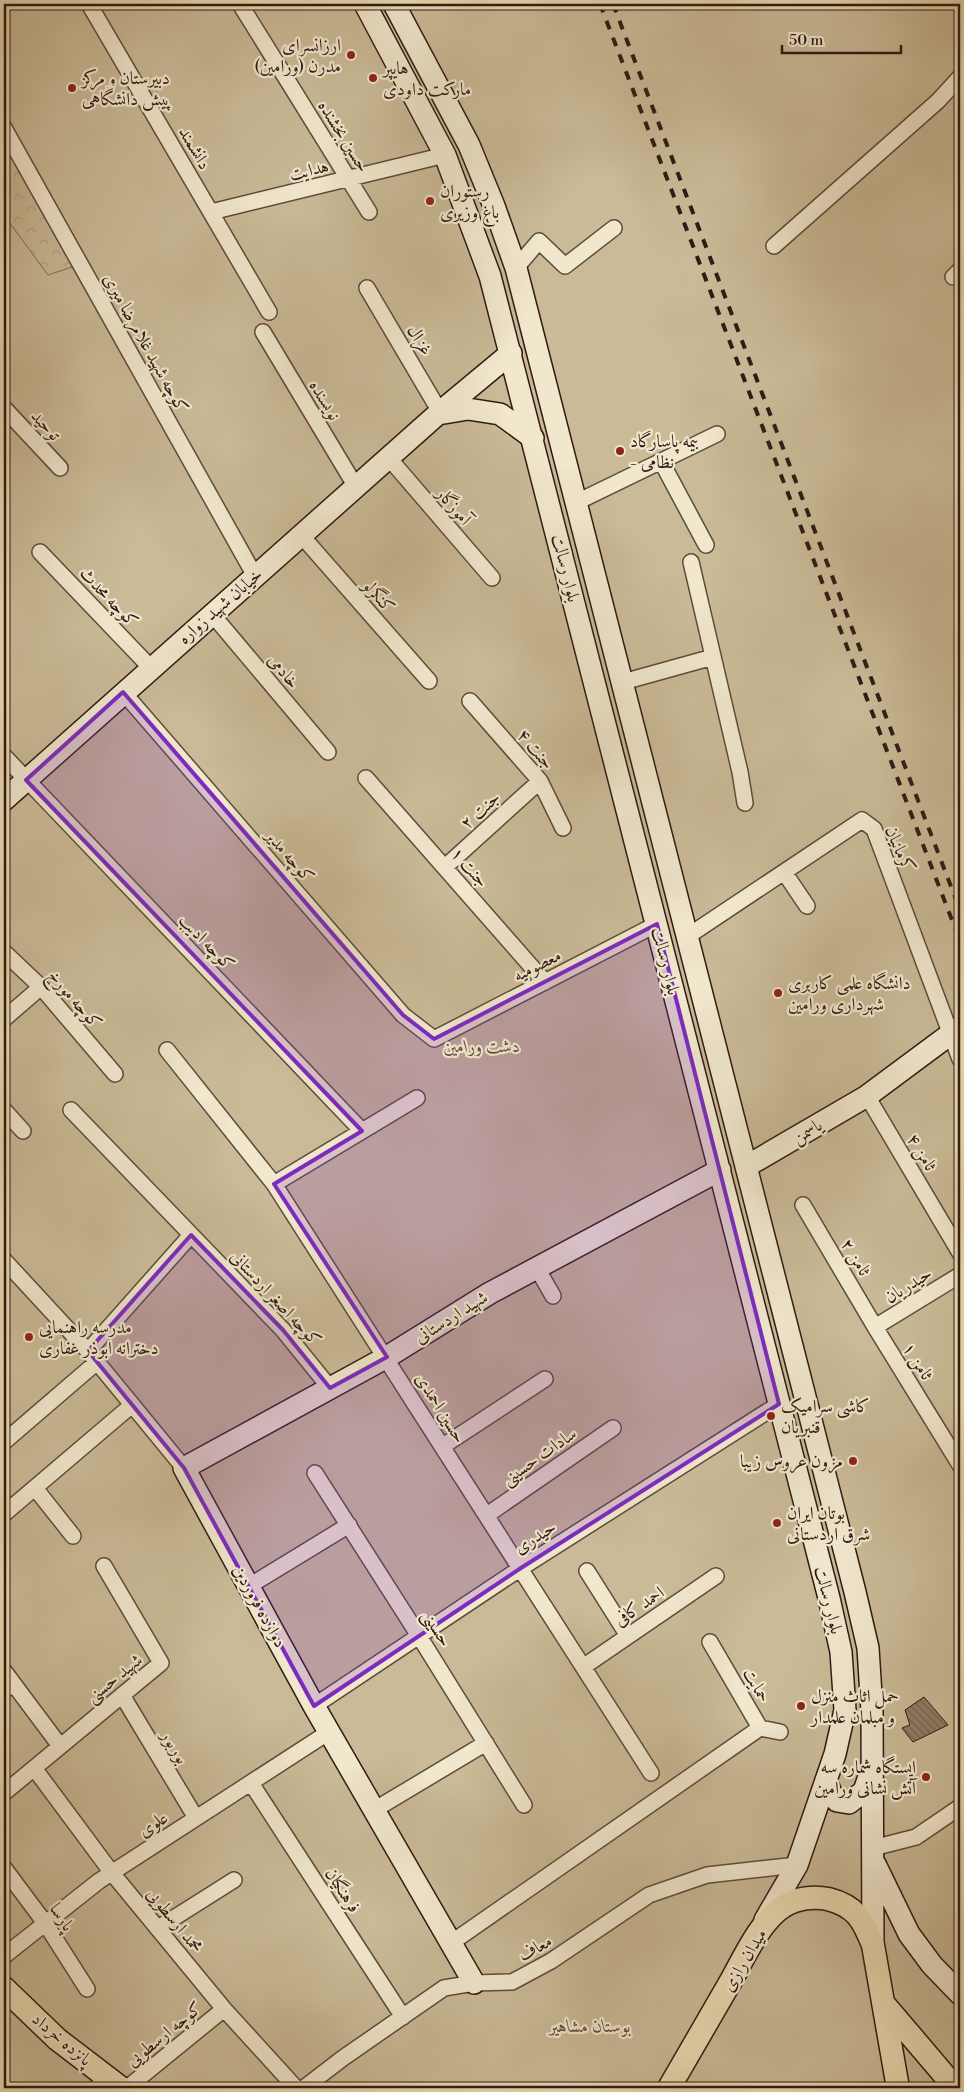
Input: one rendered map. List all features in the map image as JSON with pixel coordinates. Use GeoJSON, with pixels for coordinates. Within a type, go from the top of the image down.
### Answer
{"type":"FeatureCollection","features":[{"type":"Feature","properties":{"kind":"main road","name":"بلوار رسالت"},"geometry":{"type":"LineString","coordinates":[[365,4],[445,155],[490,276],[720,1170],[841,1652],[845,1710],[836,1754],[797,1865],[760,1929]]}},
{"type":"Feature","properties":{"kind":"main road","name":"بلوار رسالت"},"geometry":{"type":"LineString","coordinates":[[394,4],[432,72],[469,145],[494,206],[516,268],[747,1166],[868,1648],[874,1764],[872,1853],[873,1945]]}},
{"type":"Feature","properties":{"kind":"main road"},"geometry":{"type":"LineString","coordinates":[[408,84],[432,72]]}},
{"type":"Feature","properties":{"kind":"main road","name":"خیابان شهید زواره"},"geometry":{"type":"LineString","coordinates":[[4,800],[388,457],[511,353]]}},
{"type":"Feature","properties":{"kind":"main road"},"geometry":{"type":"LineString","coordinates":[[439,413],[468,410],[500,414],[533,438]]}},
{"type":"Feature","properties":{"kind":"main road"},"geometry":{"type":"LineString","coordinates":[[567,571],[593,564]]}},
{"type":"Feature","properties":{"kind":"main road","name":"یاسمن"},"geometry":{"type":"LineString","coordinates":[[747,1166],[867,1096],[955,1031]]}},
{"type":"Feature","properties":{"kind":"main road","name":"شهید اردستانی"},"geometry":{"type":"LineString","coordinates":[[184,1468],[387,1357],[490,1293],[720,1170]]}},
{"type":"Feature","properties":{"kind":"main road","name":"دوازده فروردین"},"geometry":{"type":"LineString","coordinates":[[184,1468],[314,1706],[474,1983]]}},
{"type":"Feature","properties":{"kind":"main road"},"geometry":{"type":"LineString","coordinates":[[826,1780],[831,1793],[837,1801],[850,1802],[864,1791],[874,1764]]}},
{"type":"Feature","properties":{"kind":"main road"},"geometry":{"type":"LineString","coordinates":[[872,1853],[909,1934],[932,1965],[960,1994]]}},
{"type":"Feature","properties":{"kind":"main road","name":"میدان رازی"},"geometry":{"type":"LineString","coordinates":[[670,2088],[760,1929],[783,1906],[801,1898],[820,1897],[835,1901],[849,1908],[862,1918],[873,1945],[898,2088]]}},
{"type":"Feature","properties":{"kind":"main road","name":"پانزده خرداد"},"geometry":{"type":"LineString","coordinates":[[7,1997],[113,2086]]}},
{"type":"Feature","properties":{"kind":"main road"},"geometry":{"type":"LineString","coordinates":[[884,2003],[952,2084],[960,2088]]}},
{"type":"Feature","properties":{"kind":"street","name":"دانشمند"},"geometry":{"type":"LineString","coordinates":[[89,4],[268,312]]}},
{"type":"Feature","properties":{"kind":"street","name":"حسین بخشنده"},"geometry":{"type":"LineString","coordinates":[[240,4],[369,212]]}},
{"type":"Feature","properties":{"kind":"street"},"geometry":{"type":"LineString","coordinates":[[774,246],[938,101],[960,77]]}},
{"type":"Feature","properties":{"kind":"street","name":"کوچه شهید غلامرضا میری"},"geometry":{"type":"LineString","coordinates":[[4,128],[255,576]]}},
{"type":"Feature","properties":{"kind":"street","name":"هدایت"},"geometry":{"type":"LineString","coordinates":[[210,212],[349,180],[445,155]]}},
{"type":"Feature","properties":{"kind":"street"},"geometry":{"type":"LineString","coordinates":[[516,268],[539,241],[564,266],[614,228]]}},
{"type":"Feature","properties":{"kind":"street","name":"غزال"},"geometry":{"type":"LineString","coordinates":[[367,288],[439,413]]}},
{"type":"Feature","properties":{"kind":"street","name":"نویسنده"},"geometry":{"type":"LineString","coordinates":[[263,332],[356,487]]}},
{"type":"Feature","properties":{"kind":"street","name":"توحید"},"geometry":{"type":"LineString","coordinates":[[4,408],[60,468]]}},
{"type":"Feature","properties":{"kind":"street"},"geometry":{"type":"LineString","coordinates":[[577,502],[717,434]]}},
{"type":"Feature","properties":{"kind":"street","name":"آموزگار"},"geometry":{"type":"LineString","coordinates":[[388,457],[492,578]]}},
{"type":"Feature","properties":{"kind":"street"},"geometry":{"type":"LineString","coordinates":[[661,461],[706,545]]}},
{"type":"Feature","properties":{"kind":"street","name":"کنگرلو"},"geometry":{"type":"LineString","coordinates":[[301,535],[429,681]]}},
{"type":"Feature","properties":{"kind":"street","name":"کوچه محدث"},"geometry":{"type":"LineString","coordinates":[[40,552],[151,668]]}},
{"type":"Feature","properties":{"kind":"street"},"geometry":{"type":"LineString","coordinates":[[691,562],[740,772],[745,804]]}},
{"type":"Feature","properties":{"kind":"street","name":"خادمی"},"geometry":{"type":"LineString","coordinates":[[212,614],[328,752]]}},
{"type":"Feature","properties":{"kind":"street"},"geometry":{"type":"LineString","coordinates":[[623,682],[713,656]]}},
{"type":"Feature","properties":{"kind":"street","name":"کوچه مدیر"},"geometry":{"type":"LineString","coordinates":[[123,692],[403,1015],[434,1039]]}},
{"type":"Feature","properties":{"kind":"street","name":"جنت ۴"},"geometry":{"type":"LineString","coordinates":[[470,701],[540,781],[563,828]]}},
{"type":"Feature","properties":{"kind":"street","name":"کوچه ادیب"},"geometry":{"type":"LineString","coordinates":[[4,756],[362,1130]]}},
{"type":"Feature","properties":{"kind":"street","name":"جنت ۱"},"geometry":{"type":"LineString","coordinates":[[366,778],[545,982]]}},
{"type":"Feature","properties":{"kind":"street","name":"جنت ۲"},"geometry":{"type":"LineString","coordinates":[[445,867],[540,781]]}},
{"type":"Feature","properties":{"kind":"street","name":"کرمانیان"},"geometry":{"type":"LineString","coordinates":[[688,936],[862,820],[874,829],[955,1031]]}},
{"type":"Feature","properties":{"kind":"street"},"geometry":{"type":"LineString","coordinates":[[784,872],[807,906]]}},
{"type":"Feature","properties":{"kind":"street","name":"معصومیه"},"geometry":{"type":"LineString","coordinates":[[434,1039],[657,924]]}},
{"type":"Feature","properties":{"kind":"street","name":"کوچه مورخ"},"geometry":{"type":"LineString","coordinates":[[4,952],[41,987],[115,1074]]}},
{"type":"Feature","properties":{"kind":"street"},"geometry":{"type":"LineString","coordinates":[[4,1019],[41,987]]}},
{"type":"Feature","properties":{"kind":"street"},"geometry":{"type":"LineString","coordinates":[[955,1031],[960,1058]]}},
{"type":"Feature","properties":{"kind":"street","name":"حسین احمدی"},"geometry":{"type":"LineString","coordinates":[[167,1050],[274,1184],[387,1357],[650,1773]]}},
{"type":"Feature","properties":{"kind":"street","name":"ثامن ۴"},"geometry":{"type":"LineString","coordinates":[[867,1096],[960,1253]]}},
{"type":"Feature","properties":{"kind":"street"},"geometry":{"type":"LineString","coordinates":[[274,1184],[417,1098]]}},
{"type":"Feature","properties":{"kind":"street"},"geometry":{"type":"LineString","coordinates":[[4,1110],[24,1131]]}},
{"type":"Feature","properties":{"kind":"street","name":"کوچه اصغر اردستانی"},"geometry":{"type":"LineString","coordinates":[[71,1110],[283,1330],[330,1388]]}},
{"type":"Feature","properties":{"kind":"street","name":"ثامن ۲"},"geometry":{"type":"LineString","coordinates":[[803,1205],[876,1327]]}},
{"type":"Feature","properties":{"kind":"street"},"geometry":{"type":"LineString","coordinates":[[4,1442],[93,1356],[191,1235]]}},
{"type":"Feature","properties":{"kind":"street","name":"دوازده فروردین"},"geometry":{"type":"LineString","coordinates":[[4,1260],[93,1356],[184,1468]]}},
{"type":"Feature","properties":{"kind":"street"},"geometry":{"type":"LineString","coordinates":[[537,1268],[553,1296]]}},
{"type":"Feature","properties":{"kind":"street","name":"حیدریان"},"geometry":{"type":"LineString","coordinates":[[876,1327],[960,1275]]}},
{"type":"Feature","properties":{"kind":"street","name":"ثامن ۱"},"geometry":{"type":"LineString","coordinates":[[876,1327],[960,1465]]}},
{"type":"Feature","properties":{"kind":"street"},"geometry":{"type":"LineString","coordinates":[[443,1446],[545,1379]]}},
{"type":"Feature","properties":{"kind":"street","name":"حیدری"},"geometry":{"type":"LineString","coordinates":[[314,1706],[520,1568],[779,1404]]}},
{"type":"Feature","properties":{"kind":"street"},"geometry":{"type":"LineString","coordinates":[[4,1514],[132,1405]]}},
{"type":"Feature","properties":{"kind":"street","name":"سادات حسینی"},"geometry":{"type":"LineString","coordinates":[[487,1516],[613,1428]]}},
{"type":"Feature","properties":{"kind":"street","name":"حسینی"},"geometry":{"type":"LineString","coordinates":[[315,1473],[524,1804]]}},
{"type":"Feature","properties":{"kind":"street"},"geometry":{"type":"LineString","coordinates":[[35,1488],[73,1536]]}},
{"type":"Feature","properties":{"kind":"street"},"geometry":{"type":"LineString","coordinates":[[249,1586],[349,1525]]}},
{"type":"Feature","properties":{"kind":"street","name":"شهید حسنی"},"geometry":{"type":"LineString","coordinates":[[4,1793],[161,1663],[104,1566]]}},
{"type":"Feature","properties":{"kind":"street"},"geometry":{"type":"LineString","coordinates":[[587,1571],[628,1636]]}},
{"type":"Feature","properties":{"kind":"street","name":"احمد کافی"},"geometry":{"type":"LineString","coordinates":[[583,1667],[716,1576]]}},
{"type":"Feature","properties":{"kind":"street","name":"حمایت"},"geometry":{"type":"LineString","coordinates":[[710,1642],[760,1728],[780,1732]]}},
{"type":"Feature","properties":{"kind":"street"},"geometry":{"type":"LineString","coordinates":[[4,1671],[10,1691],[60,1746]]}},
{"type":"Feature","properties":{"kind":"street","name":"بوربور"},"geometry":{"type":"LineString","coordinates":[[122,1695],[196,1818]]}},
{"type":"Feature","properties":{"kind":"street"},"geometry":{"type":"LineString","coordinates":[[451,1943],[760,1728]]}},
{"type":"Feature","properties":{"kind":"street","name":"علوی"},"geometry":{"type":"LineString","coordinates":[[4,1956],[112,1873],[329,1732]]}},
{"type":"Feature","properties":{"kind":"street"},"geometry":{"type":"LineString","coordinates":[[374,1810],[486,1743]]}},
{"type":"Feature","properties":{"kind":"street","name":"محمد ارسطویی"},"geometry":{"type":"LineString","coordinates":[[34,1768],[112,1873],[224,2009],[296,2088]]}},
{"type":"Feature","properties":{"kind":"street","name":"فرهنگیان"},"geometry":{"type":"LineString","coordinates":[[251,1783],[403,2017]]}},
{"type":"Feature","properties":{"kind":"street"},"geometry":{"type":"LineString","coordinates":[[872,1853],[916,1837],[960,1807]]}},
{"type":"Feature","properties":{"kind":"street","name":"معاف"},"geometry":{"type":"LineString","coordinates":[[304,2088],[444,1988],[474,1983],[512,1982],[552,1962],[649,1896],[707,1875],[797,1865]]}},
{"type":"Feature","properties":{"kind":"street","name":"پارسا"},"geometry":{"type":"LineString","coordinates":[[4,1868],[45,1924],[87,1989]]}},
{"type":"Feature","properties":{"kind":"street"},"geometry":{"type":"LineString","coordinates":[[158,1928],[234,1880]]}},
{"type":"Feature","properties":{"kind":"street","name":"کوچه ارسطویی"},"geometry":{"type":"LineString","coordinates":[[113,2086],[224,2009]]}},
{"type":"Feature","properties":{"kind":"highlighted area"},"geometry":{"type":"Polygon","coordinates":[[[123,692],[403,1015],[434,1039],[657,924],[779,1404],[521,1568],[314,1706],[184,1468],[88,1351],[191,1235],[283,1330],[330,1388],[387,1357],[274,1184],[362,1131],[26,780],[123,692]]]}},
{"type":"Feature","properties":{"kind":"green space","name":"دشت ورامین"},"geometry":{"type":"Polygon","coordinates":[[[4,4],[960,4],[960,2088],[4,2088],[4,4]]]}},
{"type":"Feature","properties":{"kind":"green space"},"geometry":{"type":"Polygon","coordinates":[[[4,140],[75,266],[48,275],[4,215],[4,140]]]}},
{"type":"Feature","properties":{"kind":"building"},"geometry":{"type":"Polygon","coordinates":[[[924,1697],[948,1725],[913,1742],[902,1728],[910,1725],[905,1710],[924,1697]]]}},
{"type":"Feature","properties":{"kind":"railway"},"geometry":{"type":"LineString","coordinates":[[600,4],[960,941]]}},
{"type":"Feature","properties":{"kind":"railway"},"geometry":{"type":"LineString","coordinates":[[613,4],[960,910]]}},
{"type":"Feature","properties":{"kind":"place","name":"ارزانسرای مدرن (ورامین)"},"geometry":{"type":"Point","coordinates":[351,55]}},
{"type":"Feature","properties":{"kind":"place","name":"هایپر مارکت داودی"},"geometry":{"type":"Point","coordinates":[373,78]}},
{"type":"Feature","properties":{"kind":"place","name":"دبیرستان و مرکز پیش دانشگاهی"},"geometry":{"type":"Point","coordinates":[72,88]}},
{"type":"Feature","properties":{"kind":"place","name":"رستوران باغ وزیری"},"geometry":{"type":"Point","coordinates":[430,201]}},
{"type":"Feature","properties":{"kind":"place","name":"بیمه پاسارگاد - نظامی"},"geometry":{"type":"Point","coordinates":[620,451]}},
{"type":"Feature","properties":{"kind":"place","name":"دانشگاه علمی کاربری شهرداری ورامین"},"geometry":{"type":"Point","coordinates":[778,993]}},
{"type":"Feature","properties":{"kind":"place","name":"مدرسه راهنمایی دخترانه ابوذر غفاری"},"geometry":{"type":"Point","coordinates":[29,1337]}},
{"type":"Feature","properties":{"kind":"place","name":"کاشی سرامیک قنبریان"},"geometry":{"type":"Point","coordinates":[771,1416]}},
{"type":"Feature","properties":{"kind":"place","name":"مزون عروس زیبا"},"geometry":{"type":"Point","coordinates":[853,1461]}},
{"type":"Feature","properties":{"kind":"place","name":"بوتان ایران شرق اردستانی"},"geometry":{"type":"Point","coordinates":[777,1523]}},
{"type":"Feature","properties":{"kind":"place","name":"حمل اثاث منزل و مبلمان علمدار"},"geometry":{"type":"Point","coordinates":[801,1706]}},
{"type":"Feature","properties":{"kind":"place","name":"ایستگاه شماره سه آتش نشانی ورامین"},"geometry":{"type":"Point","coordinates":[926,1777]}},
{"type":"Feature","properties":{"kind":"park label","name":"بوستان مشاهیر"},"geometry":{"type":"Point","coordinates":[590,2026]}}]}
